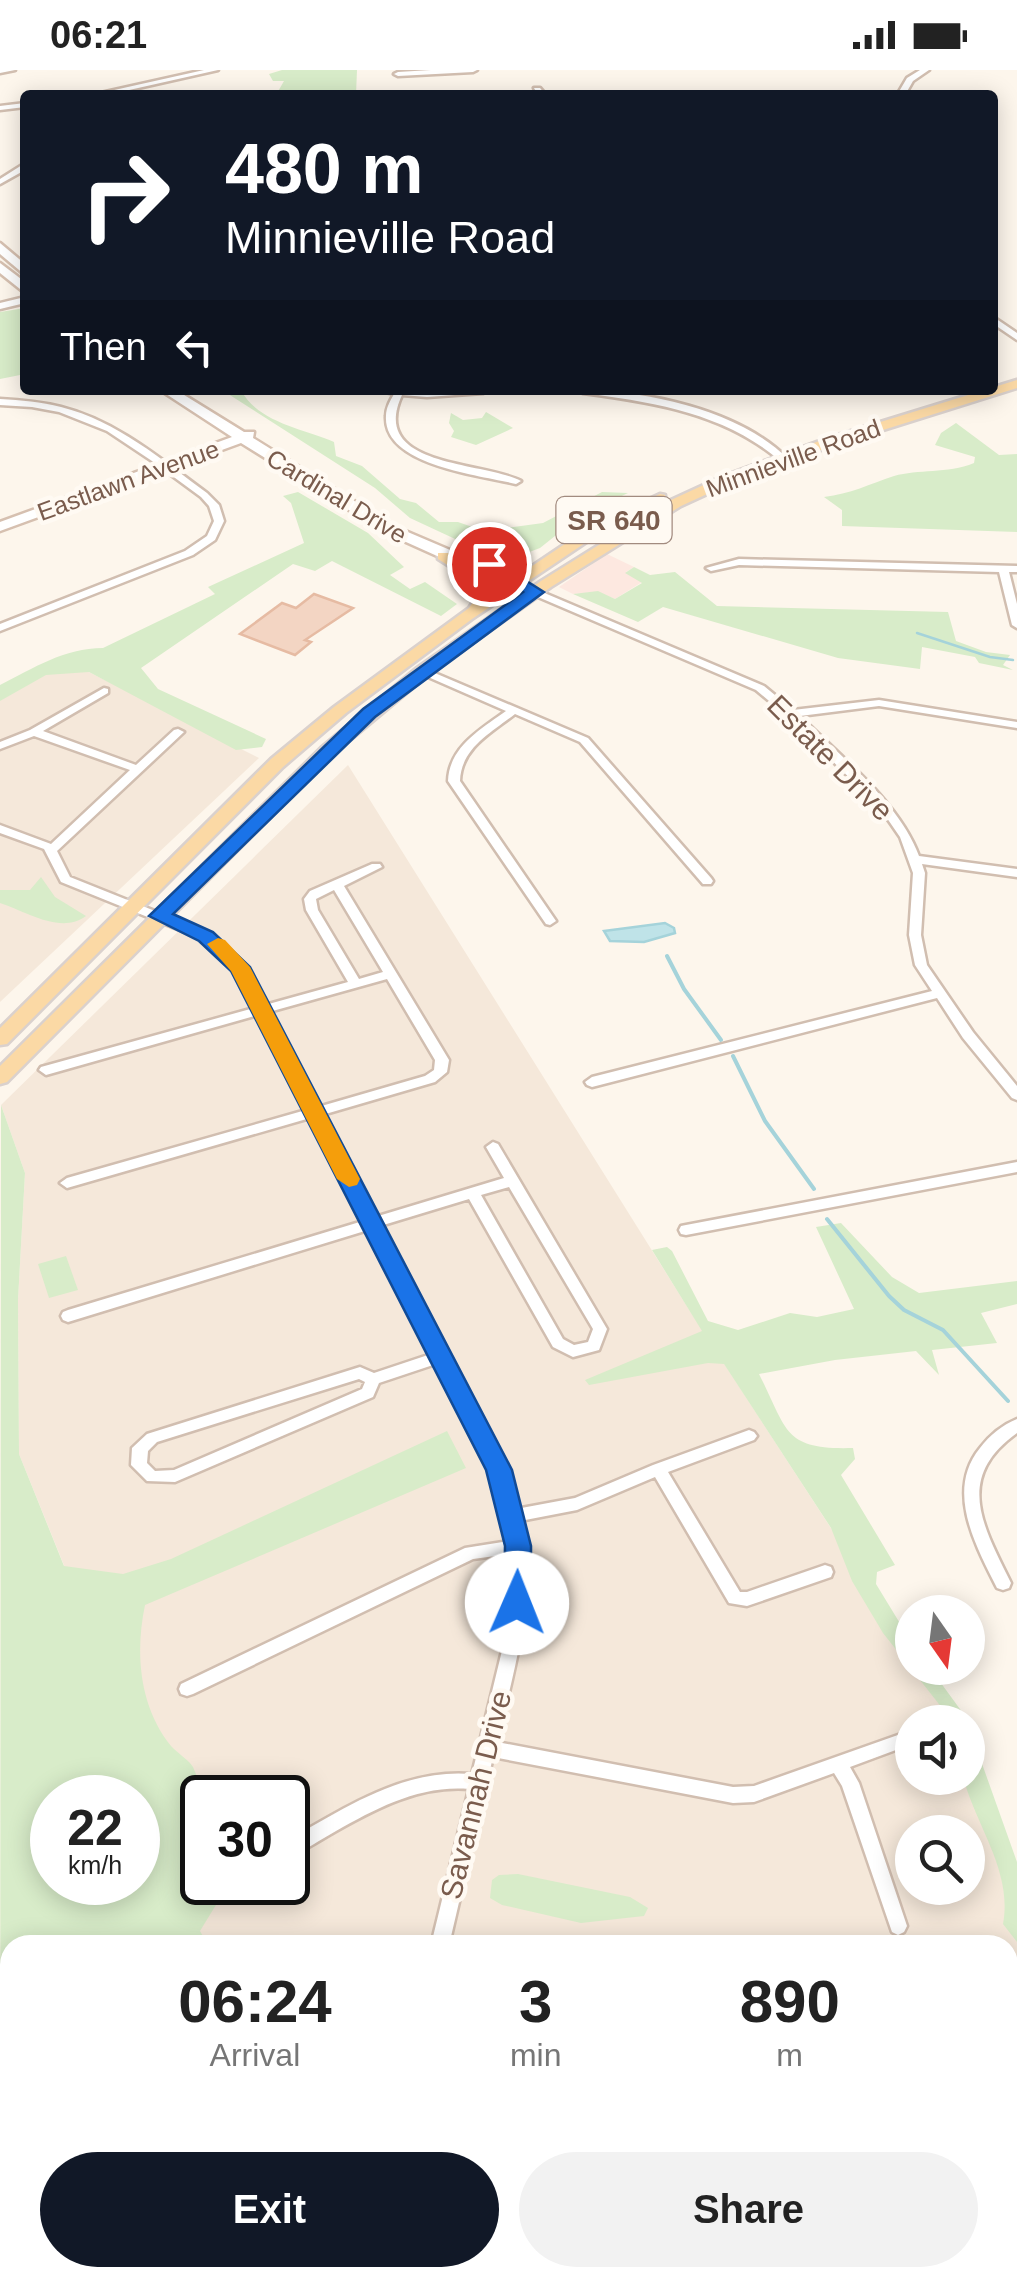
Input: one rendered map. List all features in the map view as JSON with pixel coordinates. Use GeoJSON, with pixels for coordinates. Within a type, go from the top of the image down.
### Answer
{"type":"FeatureCollection","features":[{"type":"Feature","properties":{"kind":"main road"},"geometry":{"type":"LineString","coordinates":[[0,247],[20,267]]}},
{"type":"Feature","properties":{"kind":"main road"},"geometry":{"type":"LineString","coordinates":[[0,267],[20,285]]}},
{"type":"Feature","properties":{"kind":"main road","name":"Cardinal Drive"},"geometry":{"type":"LineString","coordinates":[[176,395],[420,535],[502,570],[535,592]]}},
{"type":"Feature","properties":{"kind":"main road","name":"Cardinal Drive"},"geometry":{"type":"LineString","coordinates":[[196,395],[248,435],[391,530],[443,556],[517,582]]}},
{"type":"Feature","properties":{"kind":"main road","name":"Minnieville Road"},"geometry":{"type":"LineString","coordinates":[[0,1039],[288,754],[384,676],[517,582],[618,518],[778,454],[946,395]]}},
{"type":"Feature","properties":{"kind":"main road","name":"Minnieville Road"},"geometry":{"type":"LineString","coordinates":[[0,1077],[327,750],[422,671],[535,592],[676,502],[778,454],[979,395]]}},
{"type":"Feature","properties":{"kind":"main road","name":"Eastlawn Avenue"},"geometry":{"type":"LineString","coordinates":[[0,527],[248,435]]}},
{"type":"Feature","properties":{"kind":"main road"},"geometry":{"type":"LineString","coordinates":[[443,556],[478,575],[488,586],[487,594],[468,616]]}},
{"type":"Feature","properties":{"kind":"street"},"geometry":{"type":"LineString","coordinates":[[0,71],[11,70]]}},
{"type":"Feature","properties":{"kind":"street"},"geometry":{"type":"LineString","coordinates":[[119,90],[213,70]]}},
{"type":"Feature","properties":{"kind":"street"},"geometry":{"type":"LineString","coordinates":[[398,87],[398,72],[473,70]]}},
{"type":"Feature","properties":{"kind":"street"},"geometry":{"type":"LineString","coordinates":[[903,90],[925,70]]}},
{"type":"Feature","properties":{"kind":"street"},"geometry":{"type":"LineString","coordinates":[[0,182],[20,175]]}},
{"type":"Feature","properties":{"kind":"street"},"geometry":{"type":"LineString","coordinates":[[397,395],[390,411],[390,428],[414,452],[451,468],[516,480]]}},
{"type":"Feature","properties":{"kind":"street"},"geometry":{"type":"LineString","coordinates":[[607,395],[707,416],[778,454]]}},
{"type":"Feature","properties":{"kind":"street"},"geometry":{"type":"LineString","coordinates":[[0,402],[45,405],[92,418],[214,505],[219,521],[211,538],[189,554],[0,628]]}},
{"type":"Feature","properties":{"kind":"street"},"geometry":{"type":"LineString","coordinates":[[711,568],[766,562],[1017,569]]}},
{"type":"Feature","properties":{"kind":"street"},"geometry":{"type":"LineString","coordinates":[[1003,569],[1017,625]]}},
{"type":"Feature","properties":{"kind":"street","name":"Estate Drive"},"geometry":{"type":"LineString","coordinates":[[535,592],[740,677],[792,714],[884,806],[916,859],[920,890],[917,953],[938,994],[1017,1095]]}},
{"type":"Feature","properties":{"kind":"street"},"geometry":{"type":"LineString","coordinates":[[422,671],[574,734],[592,748],[708,881]]}},
{"type":"Feature","properties":{"kind":"street"},"geometry":{"type":"LineString","coordinates":[[0,746],[34,732],[104,692]]}},
{"type":"Feature","properties":{"kind":"street"},"geometry":{"type":"LineString","coordinates":[[792,714],[838,705],[890,704],[1017,725]]}},
{"type":"Feature","properties":{"kind":"street"},"geometry":{"type":"LineString","coordinates":[[515,709],[463,752],[454,766],[454,781],[550,921]]}},
{"type":"Feature","properties":{"kind":"street"},"geometry":{"type":"LineString","coordinates":[[34,732],[137,769]]}},
{"type":"Feature","properties":{"kind":"street"},"geometry":{"type":"LineString","coordinates":[[0,829],[52,849],[178,732]]}},
{"type":"Feature","properties":{"kind":"street","name":"Savannah Drive"},"geometry":{"type":"LineString","coordinates":[[52,849],[65,879],[206,936],[240,967],[499,1470],[518,1546],[516,1626],[442,1935]]}},
{"type":"Feature","properties":{"kind":"street"},"geometry":{"type":"LineString","coordinates":[[916,859],[1017,873]]}},
{"type":"Feature","properties":{"kind":"street"},"geometry":{"type":"LineString","coordinates":[[356,984],[310,904],[314,894],[376,867]]}},
{"type":"Feature","properties":{"kind":"street"},"geometry":{"type":"LineString","coordinates":[[68,1183],[430,1080],[440,1072],[442,1060],[338,884]]}},
{"type":"Feature","properties":{"kind":"street"},"geometry":{"type":"LineString","coordinates":[[46,1070],[391,974]]}},
{"type":"Feature","properties":{"kind":"street"},"geometry":{"type":"LineString","coordinates":[[592,1082],[938,994]]}},
{"type":"Feature","properties":{"kind":"street"},"geometry":{"type":"LineString","coordinates":[[473,1193],[558,1343],[573,1351],[587,1350],[598,1341],[600,1329],[492,1147]]}},
{"type":"Feature","properties":{"kind":"street"},"geometry":{"type":"LineString","coordinates":[[686,1230],[1017,1167]]}},
{"type":"Feature","properties":{"kind":"street"},"geometry":{"type":"LineString","coordinates":[[68,1316],[512,1181]]}},
{"type":"Feature","properties":{"kind":"street"},"geometry":{"type":"LineString","coordinates":[[373,1379],[368,1392],[175,1476],[152,1476],[139,1465],[140,1448],[152,1438],[360,1373],[373,1379],[440,1357]]}},
{"type":"Feature","properties":{"kind":"street"},"geometry":{"type":"LineString","coordinates":[[1003,1583],[977,1534],[970,1497],[975,1471],[986,1451],[1017,1425]]}},
{"type":"Feature","properties":{"kind":"street"},"geometry":{"type":"LineString","coordinates":[[513,1516],[560,1510],[749,1436]]}},
{"type":"Feature","properties":{"kind":"street"},"geometry":{"type":"LineString","coordinates":[[658,1469],[734,1598],[748,1599],[825,1572]]}},
{"type":"Feature","properties":{"kind":"street"},"geometry":{"type":"LineString","coordinates":[[187,1690],[471,1554],[518,1546]]}},
{"type":"Feature","properties":{"kind":"street"},"geometry":{"type":"LineString","coordinates":[[488,1748],[733,1794],[773,1790],[895,1744]]}},
{"type":"Feature","properties":{"kind":"street"},"geometry":{"type":"LineString","coordinates":[[839,1765],[850,1783],[898,1926]]}},
{"type":"Feature","properties":{"kind":"street"},"geometry":{"type":"LineString","coordinates":[[310,1838],[406,1788],[442,1779],[480,1782]]}},
{"type":"Feature","properties":{"kind":"shaded area"},"geometry":{"type":"Polygon","coordinates":[[[607,554],[634,567],[626,572],[642,582],[615,599],[598,592],[573,594],[559,587],[607,554]]]}},
{"type":"Feature","properties":{"kind":"shaded area"},"geometry":{"type":"Polygon","coordinates":[[[71,663],[259,758],[0,1002],[0,692],[71,663]]]}},
{"type":"Feature","properties":{"kind":"shaded area"},"geometry":{"type":"Polygon","coordinates":[[[348,765],[688,1308],[895,1627],[895,1685],[926,1685],[944,1705],[895,1705],[895,1795],[976,1795],[985,1815],[895,1815],[895,1905],[985,1905],[985,1815],[1017,1886],[1017,1935],[175,1935],[160,1878],[160,1775],[133,1775],[101,1657],[19,1454],[18,1300],[25,1173],[1,1105],[348,765]]]}},
{"type":"Feature","properties":{"kind":"green space"},"geometry":{"type":"Polygon","coordinates":[[[282,70],[357,70],[356,90],[279,90],[284,81],[273,81],[269,74],[282,70]]]}},
{"type":"Feature","properties":{"kind":"green space"},"geometry":{"type":"Polygon","coordinates":[[[20,309],[20,375],[0,379],[0,312],[20,309]]]}},
{"type":"Feature","properties":{"kind":"green space"},"geometry":{"type":"Polygon","coordinates":[[[230,395],[245,395],[270,418],[334,442],[336,456],[362,466],[400,499],[416,503],[439,522],[458,522],[484,531],[543,523],[602,492],[628,493],[580,516],[540,548],[516,557],[496,558],[410,518],[375,488],[230,395]]]}},
{"type":"Feature","properties":{"kind":"green space"},"geometry":{"type":"Polygon","coordinates":[[[486,412],[513,428],[476,445],[451,437],[451,413],[463,420],[482,418],[486,412]]]}},
{"type":"Feature","properties":{"kind":"green space"},"geometry":{"type":"Polygon","coordinates":[[[956,423],[999,455],[1017,454],[1017,532],[842,526],[842,510],[824,497],[894,476],[974,463],[975,457],[935,445],[941,433],[956,423]]]}},
{"type":"Feature","properties":{"kind":"green space"},"geometry":{"type":"Polygon","coordinates":[[[298,492],[368,533],[404,567],[390,575],[410,589],[425,582],[457,604],[441,616],[332,561],[315,571],[293,564],[141,668],[158,689],[266,739],[262,747],[236,750],[89,672],[46,675],[0,701],[0,685],[62,655],[103,648],[215,594],[208,587],[304,543],[291,503],[283,496],[298,492]]]}},
{"type":"Feature","properties":{"kind":"green space"},"geometry":{"type":"Polygon","coordinates":[[[634,567],[650,575],[675,572],[717,606],[948,612],[956,641],[986,652],[1010,655],[1003,665],[1013,670],[979,663],[975,657],[922,647],[920,669],[838,658],[663,607],[638,622],[573,594],[598,591],[615,599],[642,583],[625,573],[634,567]]]}},
{"type":"Feature","properties":{"kind":"green space"},"geometry":{"type":"Polygon","coordinates":[[[41,877],[55,897],[86,916],[66,923],[54,922],[0,903],[0,890],[30,890],[41,877]]]}},
{"type":"Feature","properties":{"kind":"green space"},"geometry":{"type":"Polygon","coordinates":[[[1,1105],[25,1173],[18,1300],[19,1454],[64,1566],[123,1574],[171,1559],[447,1431],[466,1468],[145,1605],[140,1660],[146,1696],[160,1730],[196,1775],[180,1775],[180,1905],[216,1905],[200,1931],[202,1935],[0,1935],[1,1105]]]}},
{"type":"Feature","properties":{"kind":"green space"},"geometry":{"type":"Polygon","coordinates":[[[841,1223],[892,1277],[919,1293],[1017,1281],[1017,1304],[981,1313],[997,1343],[932,1350],[939,1375],[916,1351],[759,1374],[791,1433],[813,1445],[853,1448],[855,1459],[841,1475],[895,1565],[877,1572],[876,1584],[895,1615],[895,1648],[852,1581],[831,1528],[724,1364],[708,1363],[589,1385],[585,1380],[702,1331],[652,1250],[667,1247],[672,1251],[708,1321],[738,1330],[790,1313],[817,1317],[854,1309],[816,1227],[841,1223]]]}},
{"type":"Feature","properties":{"kind":"green space"},"geometry":{"type":"Polygon","coordinates":[[[66,1256],[78,1290],[49,1298],[38,1264],[66,1256]]]}},
{"type":"Feature","properties":{"kind":"green space"},"geometry":{"type":"Polygon","coordinates":[[[924,1685],[942,1685],[957,1705],[940,1705],[924,1685]]]}},
{"type":"Feature","properties":{"kind":"green space"},"geometry":{"type":"Polygon","coordinates":[[[985,1772],[1017,1862],[1017,1935],[1012,1935],[1003,1924],[1005,1906],[1000,1872],[985,1835],[985,1815],[977,1815],[970,1795],[985,1795],[985,1772]]]}},
{"type":"Feature","properties":{"kind":"green space"},"geometry":{"type":"Polygon","coordinates":[[[518,1874],[630,1897],[648,1908],[644,1916],[581,1923],[502,1905],[490,1898],[492,1880],[499,1875],[518,1874]]]}},
{"type":"Feature","properties":{"kind":"water"},"geometry":{"type":"Polygon","coordinates":[[[665,923],[675,933],[644,942],[610,941],[604,931],[665,923]]]}},
{"type":"Feature","properties":{"kind":"building"},"geometry":{"type":"Polygon","coordinates":[[[314,594],[353,608],[305,640],[311,642],[295,655],[240,634],[282,603],[296,608],[314,594]]]}},
{"type":"Feature","properties":{"kind":"waterway"},"geometry":{"type":"LineString","coordinates":[[917,633],[990,657],[1013,660]]}},
{"type":"Feature","properties":{"kind":"waterway"},"geometry":{"type":"LineString","coordinates":[[667,956],[684,989],[721,1040]]}},
{"type":"Feature","properties":{"kind":"waterway"},"geometry":{"type":"LineString","coordinates":[[733,1056],[765,1121],[814,1189]]}},
{"type":"Feature","properties":{"kind":"waterway"},"geometry":{"type":"LineString","coordinates":[[827,1219],[889,1296],[904,1310],[943,1330],[1008,1401]]}},
{"type":"Feature","properties":{"kind":"slow traffic"},"geometry":{"type":"LineString","coordinates":[[218,944],[240,967],[349,1179]]}},
{"type":"Feature","properties":{"kind":"route"},"geometry":{"type":"LineString","coordinates":[[489,564],[535,592],[369,713],[159,916],[206,936],[240,967],[499,1470],[518,1546],[517,1603]]}}]}
